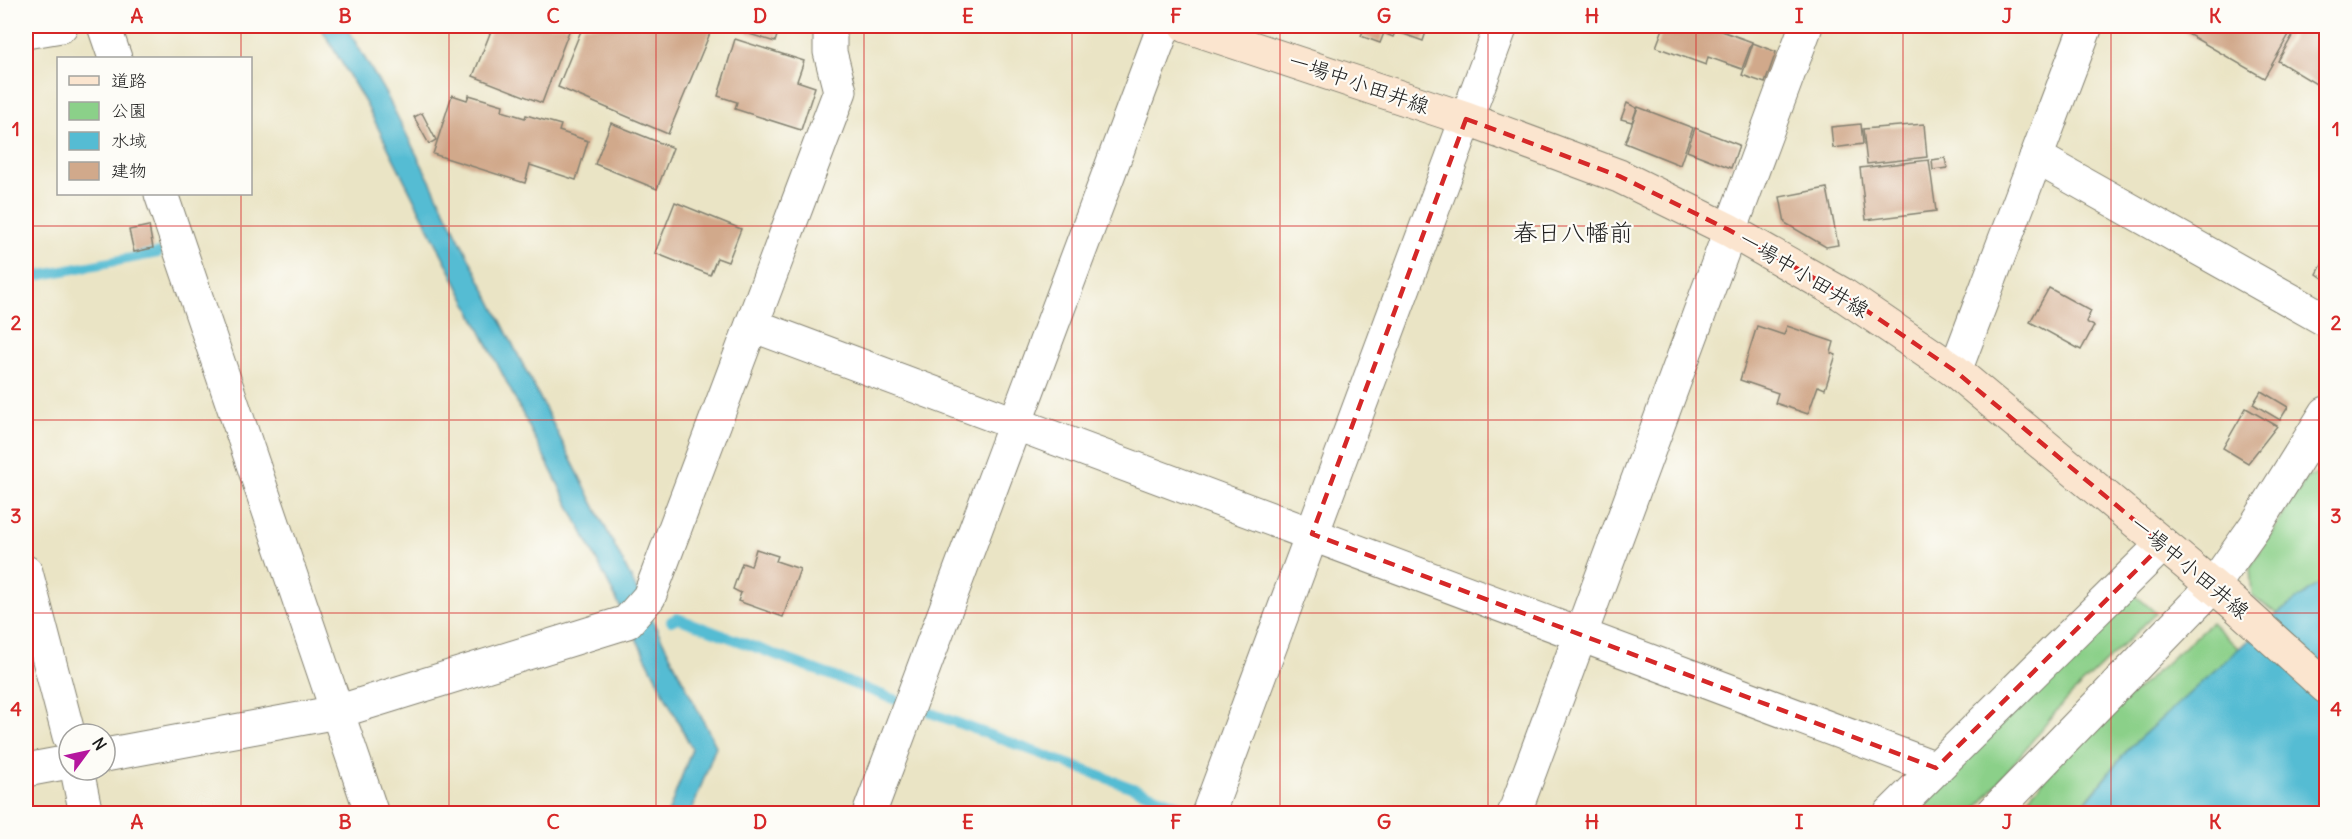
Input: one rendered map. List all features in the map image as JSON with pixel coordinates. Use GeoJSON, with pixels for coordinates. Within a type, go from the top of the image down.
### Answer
{"type":"FeatureCollection","features":[{"type":"Feature","properties":{"kind":"main road","name":"一場中小田井線"},"geometry":{"type":"LineString","coordinates":[[1186,26],[1466,119],[1619,176],[1729,230],[1842,294],[1955,371],[2222,593],[2326,687]]}},
{"type":"Feature","properties":{"kind":"street"},"geometry":{"type":"LineString","coordinates":[[26,32],[60,26]]}},
{"type":"Feature","properties":{"kind":"street"},"geometry":{"type":"LineString","coordinates":[[104,26],[115,57]]}},
{"type":"Feature","properties":{"kind":"street"},"geometry":{"type":"LineString","coordinates":[[117,753],[338,712],[627,622],[649,597],[840,91],[830,52],[830,26]]}},
{"type":"Feature","properties":{"kind":"street"},"geometry":{"type":"LineString","coordinates":[[869,813],[1164,26]]}},
{"type":"Feature","properties":{"kind":"street"},"geometry":{"type":"LineString","coordinates":[[1208,813],[1501,26]]}},
{"type":"Feature","properties":{"kind":"street"},"geometry":{"type":"LineString","coordinates":[[1514,813],[1806,26]]}},
{"type":"Feature","properties":{"kind":"street"},"geometry":{"type":"LineString","coordinates":[[1955,371],[2086,26]]}},
{"type":"Feature","properties":{"kind":"street"},"geometry":{"type":"LineString","coordinates":[[2036,157],[2326,320]]}},
{"type":"Feature","properties":{"kind":"street"},"geometry":{"type":"LineString","coordinates":[[161,195],[372,813]]}},
{"type":"Feature","properties":{"kind":"street"},"geometry":{"type":"LineString","coordinates":[[752,325],[1936,768]]}},
{"type":"Feature","properties":{"kind":"street"},"geometry":{"type":"LineString","coordinates":[[1992,813],[2222,593],[2256,525],[2326,413]]}},
{"type":"Feature","properties":{"kind":"street"},"geometry":{"type":"LineString","coordinates":[[1890,813],[2163,544]]}},
{"type":"Feature","properties":{"kind":"street"},"geometry":{"type":"LineString","coordinates":[[26,572],[65,722]]}},
{"type":"Feature","properties":{"kind":"street"},"geometry":{"type":"LineString","coordinates":[[26,770],[57,764]]}},
{"type":"Feature","properties":{"kind":"street"},"geometry":{"type":"LineString","coordinates":[[80,782],[86,813]]}},
{"type":"Feature","properties":{"kind":"highlighted area"},"geometry":{"type":"Polygon","coordinates":[[[1466,119],[1619,176],[1729,230],[1842,294],[1955,371],[2163,544],[1936,768],[1312,534],[1466,119]]]}},
{"type":"Feature","properties":{"kind":"green space"},"geometry":{"type":"Polygon","coordinates":[[[2326,473],[2326,579],[2277,614],[2252,595],[2250,567],[2308,476],[2326,473]]]}},
{"type":"Feature","properties":{"kind":"green space"},"geometry":{"type":"Polygon","coordinates":[[[2134,594],[2156,613],[2063,703],[1973,813],[1905,814],[2134,594]]]}},
{"type":"Feature","properties":{"kind":"green space"},"geometry":{"type":"Polygon","coordinates":[[[2211,622],[2239,649],[2130,747],[2076,813],[2014,814],[2064,757],[2211,622]]]}},
{"type":"Feature","properties":{"kind":"water"},"geometry":{"type":"Polygon","coordinates":[[[320,26],[346,26],[387,96],[716,746],[691,813],[668,813],[692,749],[366,104],[320,26]]]}},
{"type":"Feature","properties":{"kind":"water"},"geometry":{"type":"Polygon","coordinates":[[[2326,579],[2326,813],[2076,814],[2130,747],[2277,614],[2326,579]]]}},
{"type":"Feature","properties":{"kind":"building"},"geometry":{"type":"Polygon","coordinates":[[[493,26],[571,26],[542,103],[473,76],[493,26]]]}},
{"type":"Feature","properties":{"kind":"building"},"geometry":{"type":"Polygon","coordinates":[[[583,26],[713,26],[668,134],[558,87],[583,26]]]}},
{"type":"Feature","properties":{"kind":"building"},"geometry":{"type":"Polygon","coordinates":[[[742,26],[780,26],[775,42],[740,31],[742,26]]]}},
{"type":"Feature","properties":{"kind":"building"},"geometry":{"type":"Polygon","coordinates":[[[1365,26],[1398,26],[1393,37],[1384,33],[1380,43],[1361,36],[1365,26]]]}},
{"type":"Feature","properties":{"kind":"building"},"geometry":{"type":"Polygon","coordinates":[[[1404,26],[1428,26],[1423,41],[1401,33],[1404,26]]]}},
{"type":"Feature","properties":{"kind":"building"},"geometry":{"type":"Polygon","coordinates":[[[1664,26],[1708,26],[1752,42],[1742,69],[1708,57],[1706,65],[1656,47],[1664,26]]]}},
{"type":"Feature","properties":{"kind":"building"},"geometry":{"type":"Polygon","coordinates":[[[2174,26],[2294,26],[2264,78],[2174,26]]]}},
{"type":"Feature","properties":{"kind":"building"},"geometry":{"type":"Polygon","coordinates":[[[2298,26],[2315,26],[2326,32],[2326,90],[2278,61],[2298,26]]]}},
{"type":"Feature","properties":{"kind":"building"},"geometry":{"type":"Polygon","coordinates":[[[735,39],[804,61],[797,81],[815,87],[801,130],[735,109],[737,102],[718,96],[735,39]]]}},
{"type":"Feature","properties":{"kind":"building"},"geometry":{"type":"Polygon","coordinates":[[[1753,43],[1776,52],[1765,83],[1742,75],[1753,43]]]}},
{"type":"Feature","properties":{"kind":"building"},"geometry":{"type":"Polygon","coordinates":[[[452,95],[467,100],[469,95],[503,105],[502,111],[561,125],[559,131],[588,141],[576,180],[530,165],[525,183],[433,154],[452,95]]]}},
{"type":"Feature","properties":{"kind":"building"},"geometry":{"type":"Polygon","coordinates":[[[1627,103],[1637,108],[1632,122],[1621,119],[1627,103]]]}},
{"type":"Feature","properties":{"kind":"building"},"geometry":{"type":"Polygon","coordinates":[[[1638,107],[1693,128],[1680,165],[1625,143],[1638,107]]]}},
{"type":"Feature","properties":{"kind":"building"},"geometry":{"type":"Polygon","coordinates":[[[422,113],[436,140],[429,144],[414,117],[422,113]]]}},
{"type":"Feature","properties":{"kind":"building"},"geometry":{"type":"Polygon","coordinates":[[[611,123],[673,148],[657,189],[595,164],[611,123]]]}},
{"type":"Feature","properties":{"kind":"building"},"geometry":{"type":"Polygon","coordinates":[[[1861,124],[1863,144],[1833,148],[1831,127],[1861,124]]]}},
{"type":"Feature","properties":{"kind":"building"},"geometry":{"type":"Polygon","coordinates":[[[1924,124],[1927,157],[1867,164],[1863,129],[1924,124]]]}},
{"type":"Feature","properties":{"kind":"building"},"geometry":{"type":"Polygon","coordinates":[[[1695,128],[1739,145],[1731,168],[1687,151],[1695,128]]]}},
{"type":"Feature","properties":{"kind":"building"},"geometry":{"type":"Polygon","coordinates":[[[1945,158],[1947,168],[1933,170],[1932,160],[1945,158]]]}},
{"type":"Feature","properties":{"kind":"building"},"geometry":{"type":"Polygon","coordinates":[[[1929,160],[1936,211],[1866,220],[1860,168],[1929,160]]]}},
{"type":"Feature","properties":{"kind":"building"},"geometry":{"type":"Polygon","coordinates":[[[1827,188],[1838,245],[1826,247],[1785,223],[1780,197],[1827,188]]]}},
{"type":"Feature","properties":{"kind":"building"},"geometry":{"type":"Polygon","coordinates":[[[675,202],[741,229],[728,262],[717,258],[710,275],[655,253],[675,202]]]}},
{"type":"Feature","properties":{"kind":"building"},"geometry":{"type":"Polygon","coordinates":[[[149,226],[153,248],[134,252],[129,230],[149,226]]]}},
{"type":"Feature","properties":{"kind":"building"},"geometry":{"type":"Polygon","coordinates":[[[2326,257],[2326,280],[2317,274],[2326,257]]]}},
{"type":"Feature","properties":{"kind":"building"},"geometry":{"type":"Polygon","coordinates":[[[2049,288],[2091,311],[2086,322],[2094,326],[2081,350],[2030,322],[2049,288]]]}},
{"type":"Feature","properties":{"kind":"building"},"geometry":{"type":"Polygon","coordinates":[[[1757,326],[1784,335],[1787,326],[1834,342],[1831,353],[1836,355],[1825,389],[1818,386],[1808,414],[1775,403],[1778,393],[1740,380],[1757,326]]]}},
{"type":"Feature","properties":{"kind":"building"},"geometry":{"type":"Polygon","coordinates":[[[2261,391],[2288,407],[2280,420],[2253,404],[2261,391]]]}},
{"type":"Feature","properties":{"kind":"building"},"geometry":{"type":"Polygon","coordinates":[[[2246,408],[2277,426],[2248,463],[2223,448],[2246,408]]]}},
{"type":"Feature","properties":{"kind":"building"},"geometry":{"type":"Polygon","coordinates":[[[756,549],[778,556],[776,561],[800,569],[783,617],[738,601],[741,593],[733,589],[742,563],[751,566],[756,549]]]}},
{"type":"Feature","properties":{"kind":"waterway"},"geometry":{"type":"LineString","coordinates":[[26,278],[158,253]]}},
{"type":"Feature","properties":{"kind":"waterway"},"geometry":{"type":"LineString","coordinates":[[671,621],[677,618],[896,700]]}},
{"type":"Feature","properties":{"kind":"waterway"},"geometry":{"type":"LineString","coordinates":[[931,713],[1192,810]]}},
{"type":"Feature","properties":{"kind":"district","name":"春日八幡前"},"geometry":{"type":"Point","coordinates":[1573,232]}}]}
